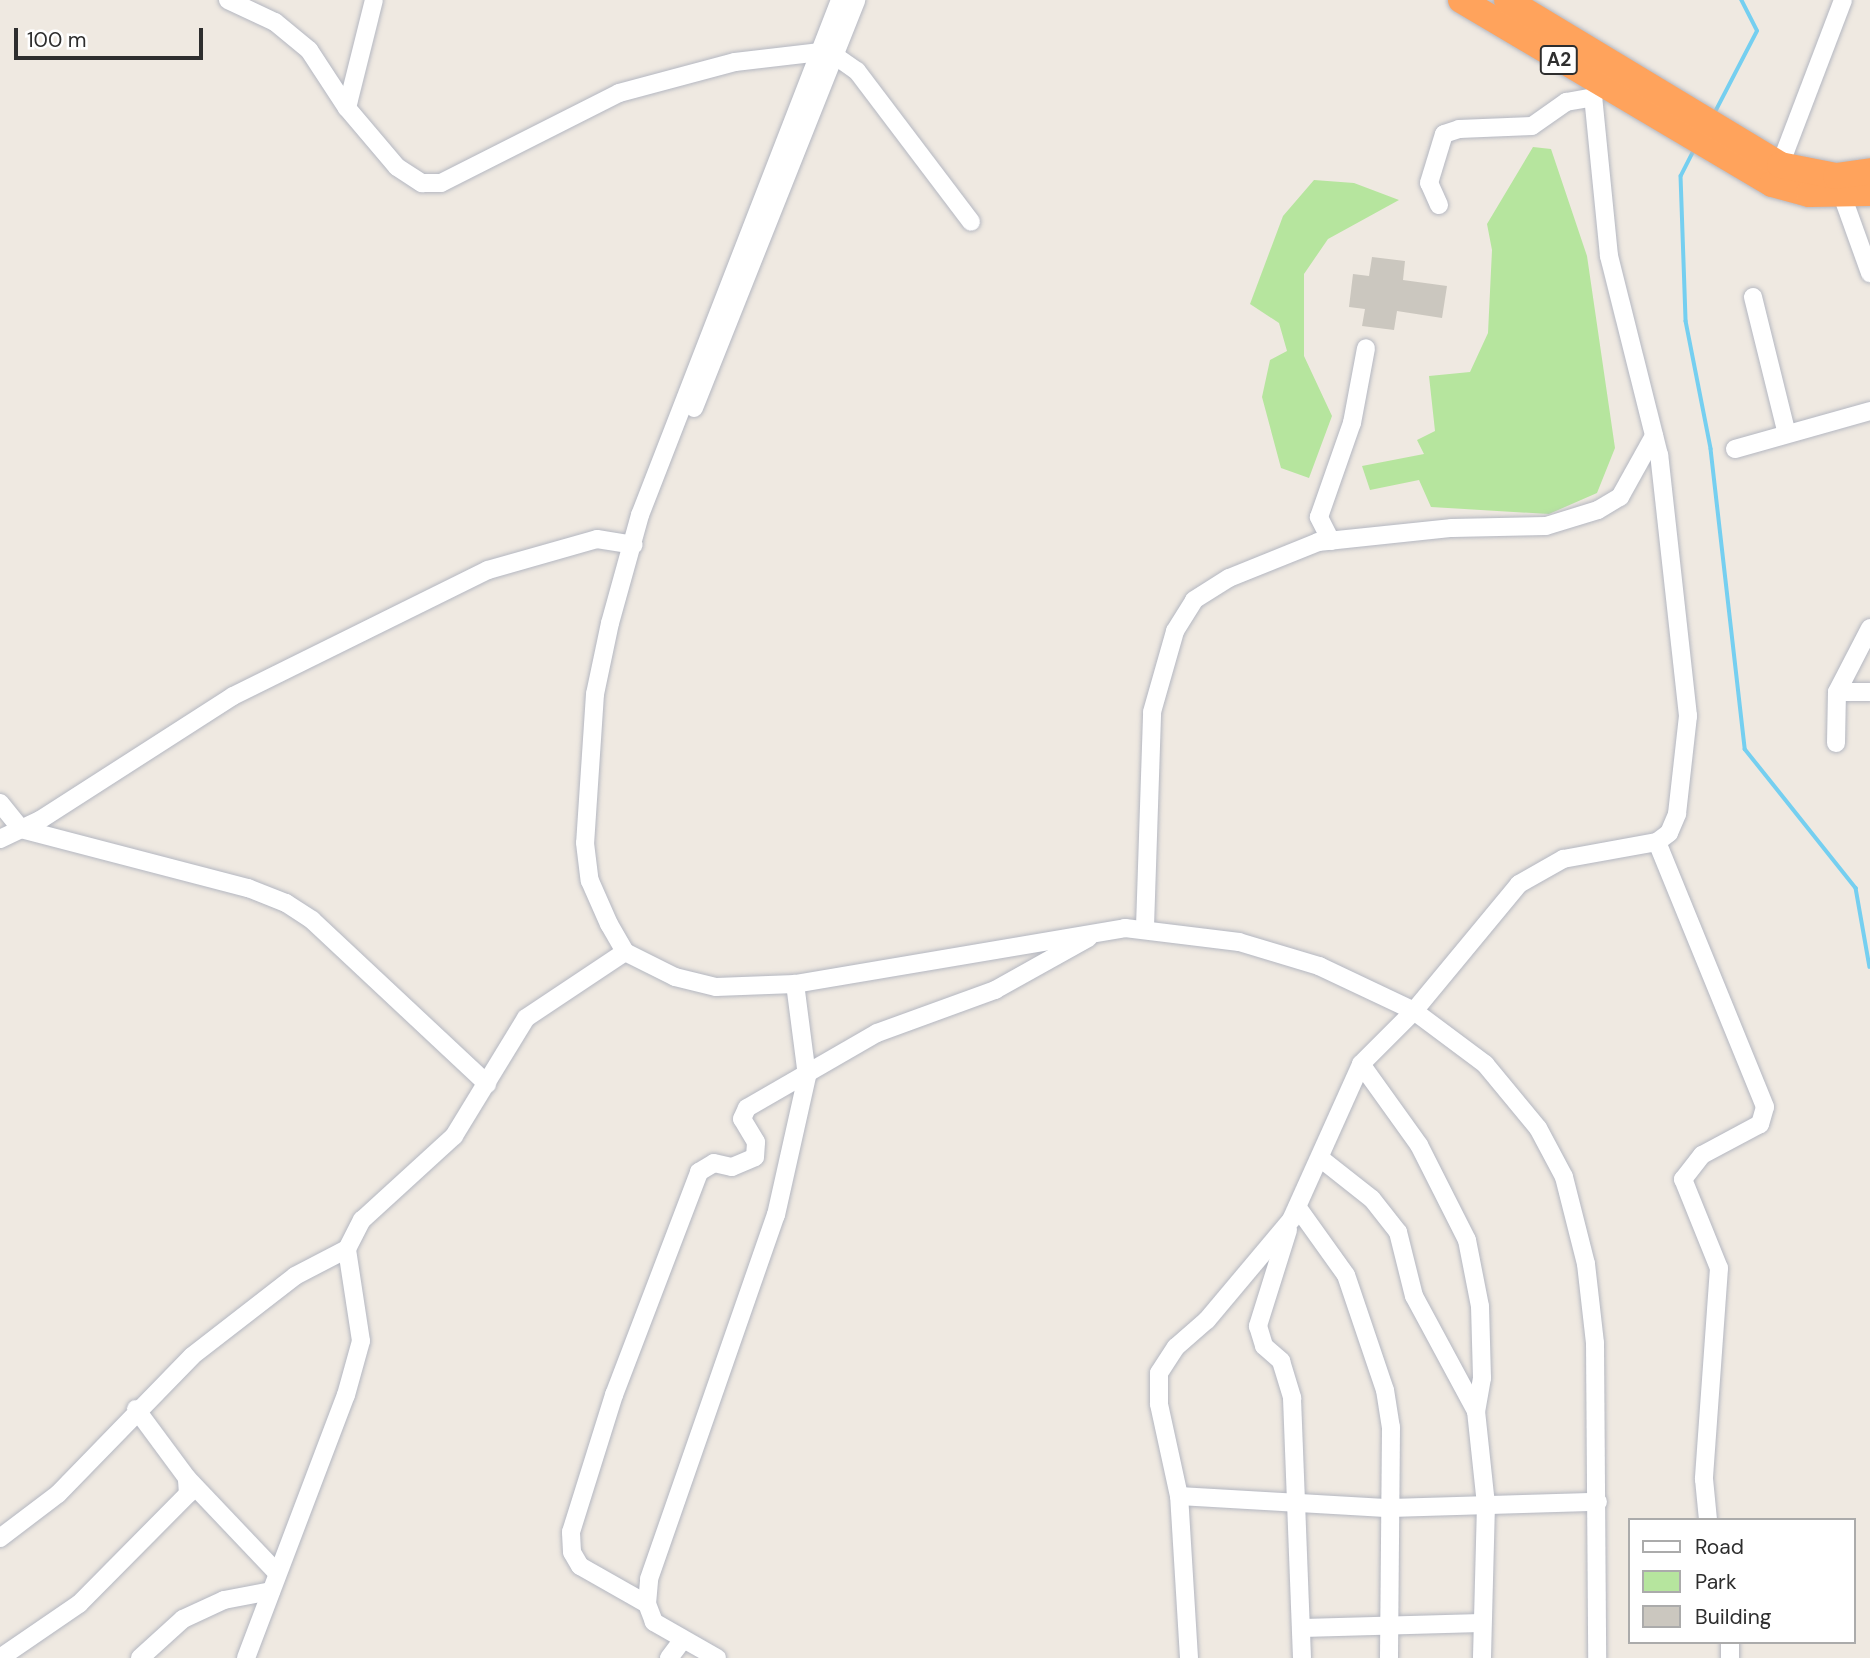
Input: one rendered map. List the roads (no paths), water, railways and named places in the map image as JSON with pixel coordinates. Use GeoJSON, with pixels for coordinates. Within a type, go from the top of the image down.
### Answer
{"type":"FeatureCollection","features":[{"type":"Feature","properties":{"kind":"highway","name":"A2"},"geometry":{"type":"LineString","coordinates":[[1461,0],[1602,83],[1664,111],[1776,175],[1870,193]]}},
{"type":"Feature","properties":{"kind":"highway","name":"A2"},"geometry":{"type":"LineString","coordinates":[[1507,0],[1602,83]]}},
{"type":"Feature","properties":{"kind":"highway","name":"A2"},"geometry":{"type":"LineString","coordinates":[[1839,186],[1870,171]]}},
{"type":"Feature","properties":{"kind":"street"},"geometry":{"type":"LineString","coordinates":[[228,0],[275,22],[309,50],[347,108],[397,167],[422,183],[441,183],[619,93],[700,69],[827,54],[857,71],[971,222]]}},
{"type":"Feature","properties":{"kind":"street"},"geometry":{"type":"LineString","coordinates":[[347,108],[374,0]]}},
{"type":"Feature","properties":{"kind":"street"},"geometry":{"type":"LineString","coordinates":[[827,54],[840,0]]}},
{"type":"Feature","properties":{"kind":"street"},"geometry":{"type":"LineString","coordinates":[[856,0],[827,54],[640,515],[637,539],[595,694],[585,802],[590,881],[625,952],[675,977],[716,987],[795,984],[1100,931],[1145,927],[1239,942],[1306,962],[1413,1011],[1485,1064],[1538,1128],[1564,1177],[1586,1264],[1595,1343],[1597,1658]]}},
{"type":"Feature","properties":{"kind":"street"},"geometry":{"type":"LineString","coordinates":[[1776,175],[1843,0]]}},
{"type":"Feature","properties":{"kind":"street"},"geometry":{"type":"LineString","coordinates":[[1302,1658],[1300,1502],[1292,1398],[1281,1361],[1264,1346],[1258,1326],[1294,1214],[1361,1063],[1413,1011],[1519,884],[1539,869],[1657,842],[1669,833],[1677,814],[1688,716],[1654,436],[1609,256],[1602,83],[1566,102],[1532,126],[1459,128],[1444,135],[1429,183],[1439,205]]}},
{"type":"Feature","properties":{"kind":"street"},"geometry":{"type":"LineString","coordinates":[[1839,186],[1870,273]]}},
{"type":"Feature","properties":{"kind":"street"},"geometry":{"type":"LineString","coordinates":[[1753,297],[1787,434]]}},
{"type":"Feature","properties":{"kind":"street"},"geometry":{"type":"LineString","coordinates":[[1331,541],[1319,517],[1352,423],[1366,348]]}},
{"type":"Feature","properties":{"kind":"street"},"geometry":{"type":"LineString","coordinates":[[1735,449],[1870,411]]}},
{"type":"Feature","properties":{"kind":"street"},"geometry":{"type":"LineString","coordinates":[[1145,927],[1152,712],[1175,631],[1194,600],[1229,578],[1331,541],[1452,528],[1546,526],[1598,510],[1620,497],[1654,436]]}},
{"type":"Feature","properties":{"kind":"street"},"geometry":{"type":"LineString","coordinates":[[0,839],[21,829],[233,696],[488,570],[597,539],[637,539]]}},
{"type":"Feature","properties":{"kind":"street"},"geometry":{"type":"LineString","coordinates":[[1836,743],[1837,692],[1870,628]]}},
{"type":"Feature","properties":{"kind":"street"},"geometry":{"type":"LineString","coordinates":[[1837,692],[1870,692]]}},
{"type":"Feature","properties":{"kind":"street"},"geometry":{"type":"LineString","coordinates":[[0,803],[21,829],[164,864],[286,903],[312,920],[487,1084]]}},
{"type":"Feature","properties":{"kind":"street"},"geometry":{"type":"LineString","coordinates":[[1657,842],[1765,1107],[1760,1124],[1702,1155],[1683,1179],[1719,1268],[1704,1479],[1708,1518]]}},
{"type":"Feature","properties":{"kind":"street"},"geometry":{"type":"LineString","coordinates":[[646,1604],[580,1566],[572,1552],[571,1532],[614,1395],[699,1172],[714,1163],[749,1162],[757,1142],[743,1112],[877,1033],[995,990],[1100,931]]}},
{"type":"Feature","properties":{"kind":"street"},"geometry":{"type":"LineString","coordinates":[[0,1538],[58,1494],[136,1409],[192,1356],[295,1276],[347,1249],[362,1220],[454,1136],[526,1018],[625,952]]}},
{"type":"Feature","properties":{"kind":"street"},"geometry":{"type":"LineString","coordinates":[[717,1658],[682,1641],[654,1622],[646,1604],[649,1579],[776,1215],[807,1076],[795,984]]}},
{"type":"Feature","properties":{"kind":"street"},"geometry":{"type":"LineString","coordinates":[[1361,1063],[1419,1145],[1467,1240],[1480,1306],[1482,1378],[1476,1411],[1486,1504],[1482,1658]]}},
{"type":"Feature","properties":{"kind":"street"},"geometry":{"type":"LineString","coordinates":[[1320,1158],[1371,1199],[1398,1231],[1414,1296],[1476,1411]]}},
{"type":"Feature","properties":{"kind":"street"},"geometry":{"type":"LineString","coordinates":[[1189,1658],[1179,1496],[1159,1404],[1159,1373],[1176,1347],[1294,1214]]}},
{"type":"Feature","properties":{"kind":"street"},"geometry":{"type":"LineString","coordinates":[[1294,1214],[1346,1275],[1385,1390],[1391,1427],[1389,1658]]}},
{"type":"Feature","properties":{"kind":"street"},"geometry":{"type":"LineString","coordinates":[[246,1658],[346,1395],[360,1341],[347,1249]]}},
{"type":"Feature","properties":{"kind":"street"},"geometry":{"type":"LineString","coordinates":[[136,1409],[187,1478],[277,1573]]}},
{"type":"Feature","properties":{"kind":"street"},"geometry":{"type":"LineString","coordinates":[[0,1658],[79,1604],[188,1494],[187,1478]]}},
{"type":"Feature","properties":{"kind":"street"},"geometry":{"type":"LineString","coordinates":[[1179,1496],[1390,1508],[1598,1502]]}},
{"type":"Feature","properties":{"kind":"street"},"geometry":{"type":"LineString","coordinates":[[140,1658],[183,1619],[224,1600],[271,1591]]}},
{"type":"Feature","properties":{"kind":"street"},"geometry":{"type":"LineString","coordinates":[[1303,1628],[1481,1623]]}},
{"type":"Feature","properties":{"kind":"street"},"geometry":{"type":"LineString","coordinates":[[669,1658],[682,1641]]}},
{"type":"Feature","properties":{"kind":"waterway"},"geometry":{"type":"LineString","coordinates":[[1714,114],[1757,31],[1741,0]]}},
{"type":"Feature","properties":{"kind":"waterway"},"geometry":{"type":"LineString","coordinates":[[1695,149],[1681,176],[1686,321],[1711,449],[1745,749],[1856,888],[1870,967]]}}]}
